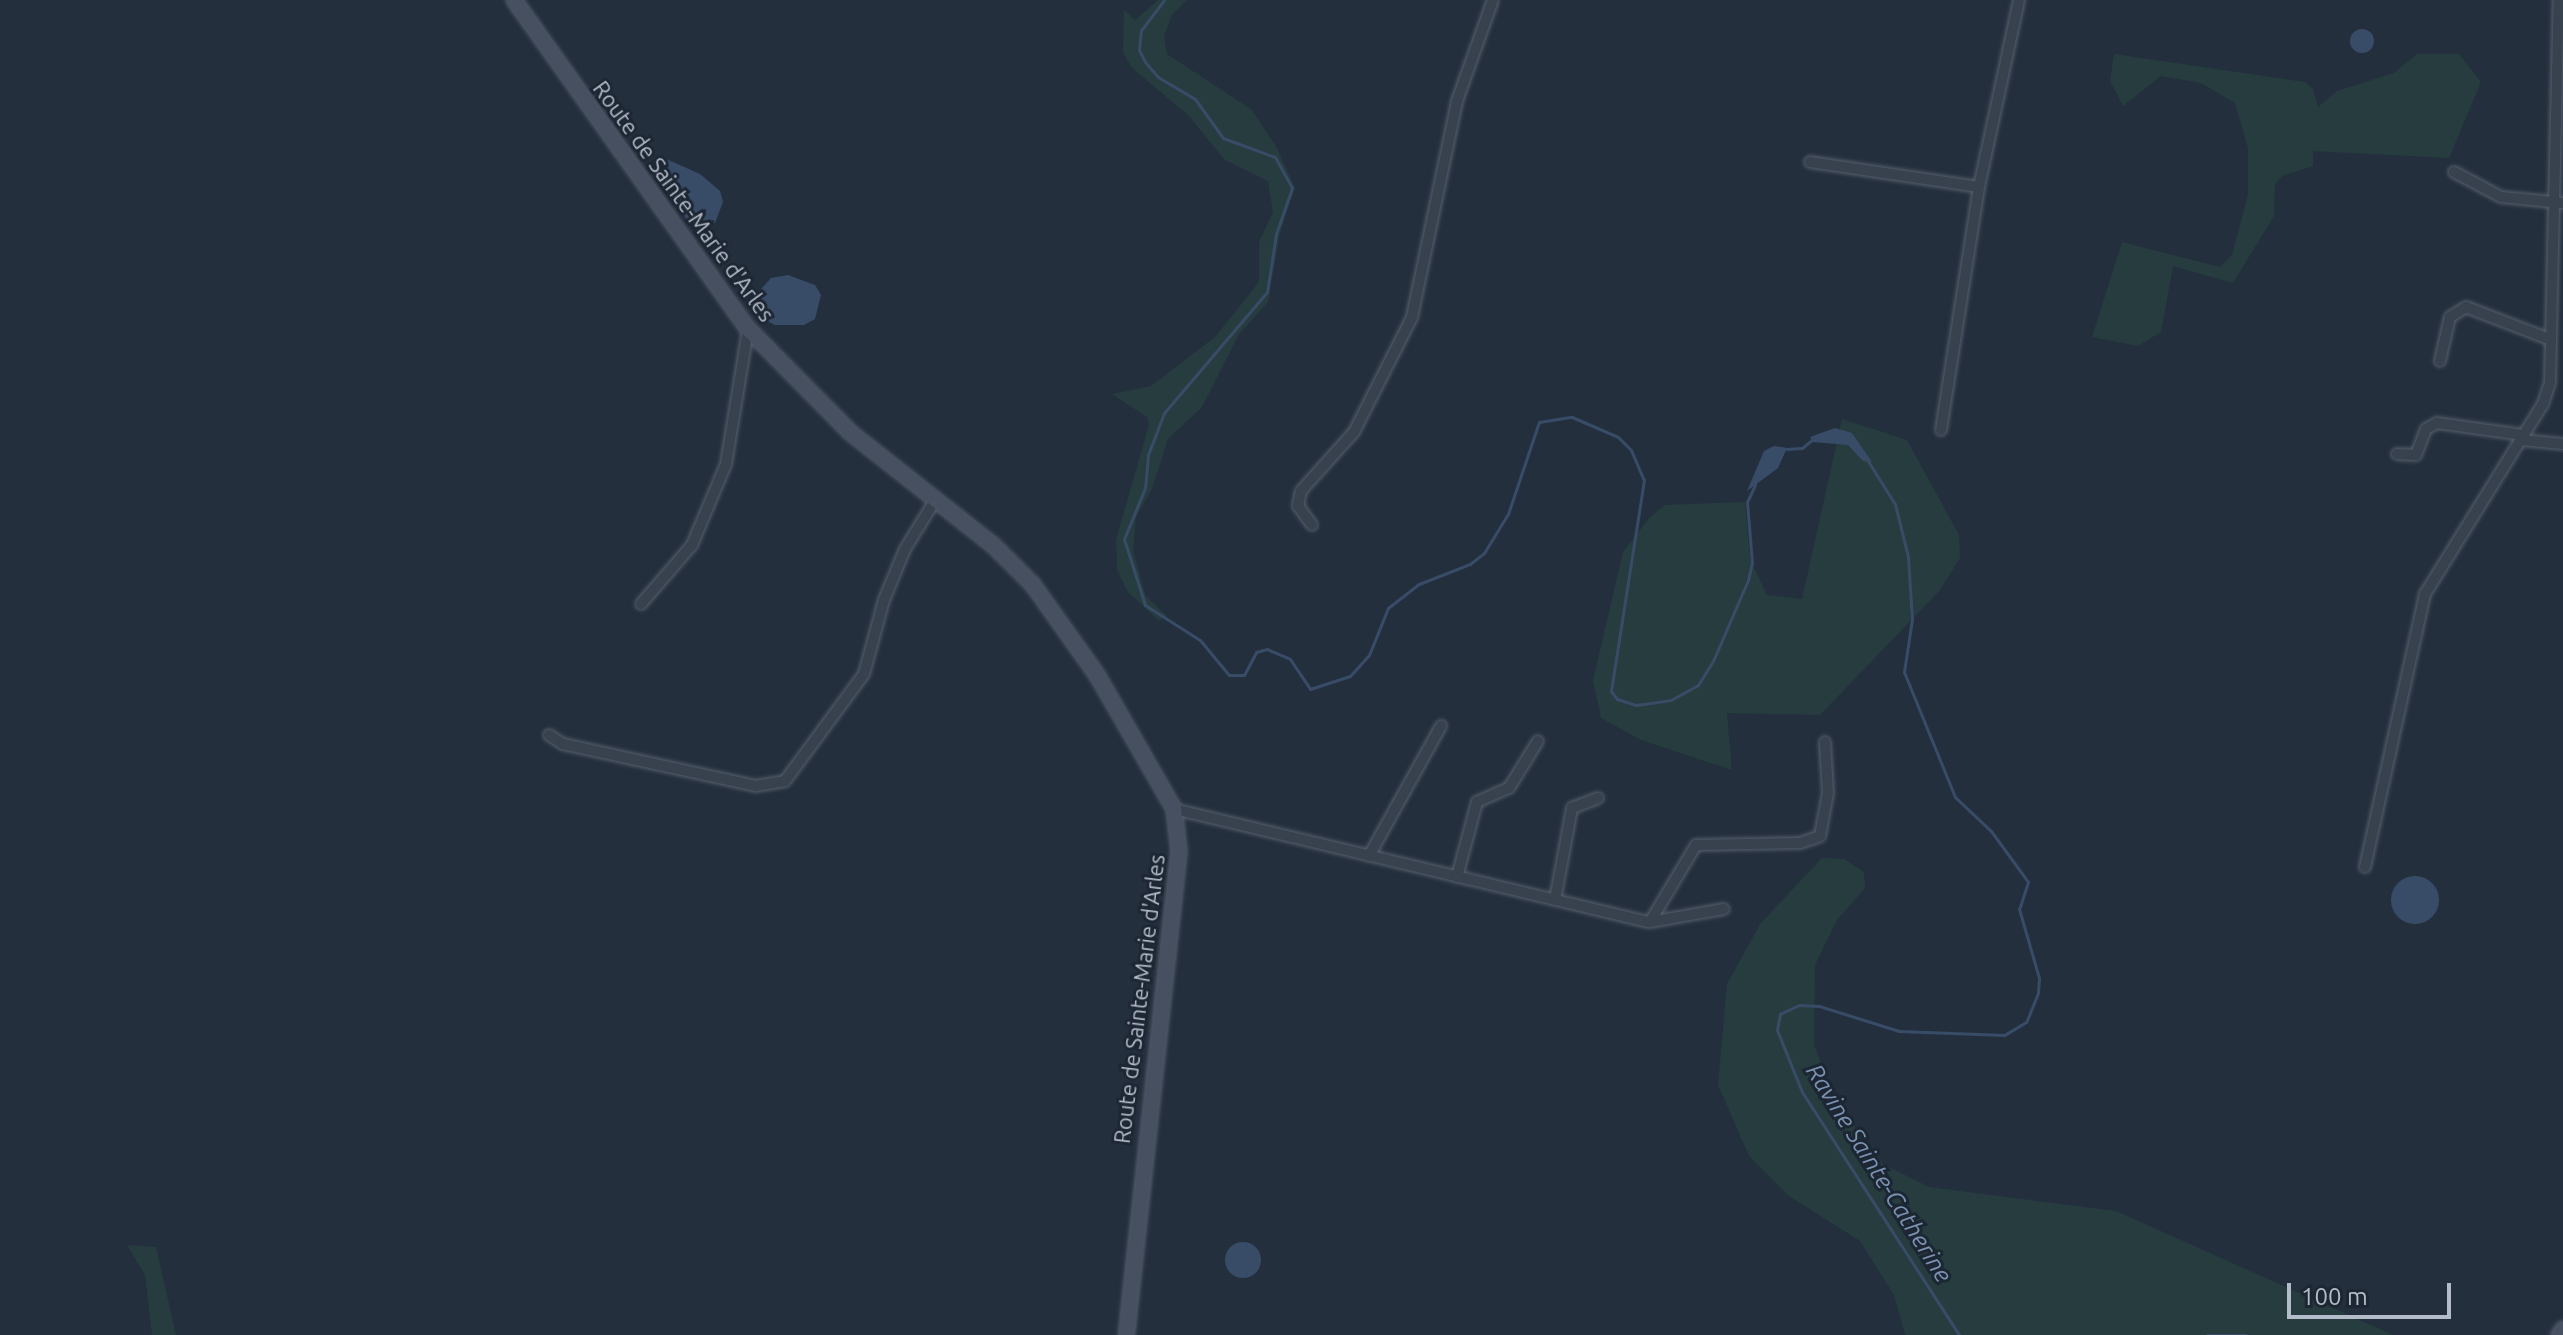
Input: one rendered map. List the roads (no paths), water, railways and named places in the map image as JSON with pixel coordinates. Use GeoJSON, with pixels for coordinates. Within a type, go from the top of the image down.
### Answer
{"type":"FeatureCollection","features":[{"type":"Feature","properties":{"kind":"main road","name":"Route de Sainte-Marie d'Arles"},"geometry":{"type":"LineString","coordinates":[[514,0],[748,329],[851,433],[934,502],[993,545],[1033,585],[1097,675],[1174,809],[1179,851],[1126,1335]]}},
{"type":"Feature","properties":{"kind":"main road"},"geometry":{"type":"LineString","coordinates":[[2559,1335],[2563,1329]]}},
{"type":"Feature","properties":{"kind":"street"},"geometry":{"type":"LineString","coordinates":[[1312,525],[1298,506],[1301,491],[1354,432],[1412,317],[1457,101],[1493,0]]}},
{"type":"Feature","properties":{"kind":"street"},"geometry":{"type":"LineString","coordinates":[[1941,430],[1979,187],[2019,0]]}},
{"type":"Feature","properties":{"kind":"street"},"geometry":{"type":"LineString","coordinates":[[2365,867],[2425,594],[2547,393],[2559,203],[2559,0]]}},
{"type":"Feature","properties":{"kind":"street"},"geometry":{"type":"LineString","coordinates":[[1810,162],[1979,187]]}},
{"type":"Feature","properties":{"kind":"street"},"geometry":{"type":"LineString","coordinates":[[2454,172],[2501,197],[2559,203]]}},
{"type":"Feature","properties":{"kind":"street"},"geometry":{"type":"LineString","coordinates":[[2440,361],[2450,317],[2466,307],[2549,339]]}},
{"type":"Feature","properties":{"kind":"street"},"geometry":{"type":"LineString","coordinates":[[641,604],[692,545],[729,455],[748,329]]}},
{"type":"Feature","properties":{"kind":"street"},"geometry":{"type":"LineString","coordinates":[[2397,454],[2416,455],[2424,433],[2437,423],[2563,444]]}},
{"type":"Feature","properties":{"kind":"street"},"geometry":{"type":"LineString","coordinates":[[549,735],[563,744],[755,786],[785,781],[864,674],[889,587],[934,502]]}},
{"type":"Feature","properties":{"kind":"street"},"geometry":{"type":"LineString","coordinates":[[1369,856],[1441,726]]}},
{"type":"Feature","properties":{"kind":"street"},"geometry":{"type":"LineString","coordinates":[[1457,877],[1477,802],[1509,788],[1538,741]]}},
{"type":"Feature","properties":{"kind":"street"},"geometry":{"type":"LineString","coordinates":[[1650,922],[1696,845],[1800,843],[1820,836],[1828,793],[1825,742]]}},
{"type":"Feature","properties":{"kind":"street"},"geometry":{"type":"LineString","coordinates":[[1555,900],[1572,808],[1598,798]]}},
{"type":"Feature","properties":{"kind":"street"},"geometry":{"type":"LineString","coordinates":[[1174,809],[1650,922],[1724,909]]}},
{"type":"Feature","properties":{"kind":"water"},"geometry":{"type":"Polygon","coordinates":[[[2362,29],[2370,33],[2374,41],[2370,49],[2362,53],[2354,49],[2350,41],[2354,33],[2362,29]]]}},
{"type":"Feature","properties":{"kind":"water"},"geometry":{"type":"Polygon","coordinates":[[[664,158],[700,174],[720,191],[723,202],[715,223],[689,223],[652,169],[664,158]]]}},
{"type":"Feature","properties":{"kind":"water"},"geometry":{"type":"Polygon","coordinates":[[[788,275],[815,285],[821,295],[815,319],[804,325],[775,325],[759,317],[761,289],[771,278],[788,275]]]}},
{"type":"Feature","properties":{"kind":"water"},"geometry":{"type":"Polygon","coordinates":[[[1835,428],[1852,433],[1872,462],[1863,461],[1848,445],[1813,442],[1810,437],[1835,428]]]}},
{"type":"Feature","properties":{"kind":"water"},"geometry":{"type":"Polygon","coordinates":[[[1774,446],[1787,448],[1778,468],[1747,491],[1764,451],[1774,446]]]}},
{"type":"Feature","properties":{"kind":"water"},"geometry":{"type":"Polygon","coordinates":[[[2415,876],[2432,883],[2439,900],[2432,917],[2415,924],[2398,917],[2391,900],[2398,883],[2415,876]]]}},
{"type":"Feature","properties":{"kind":"water"},"geometry":{"type":"Polygon","coordinates":[[[1243,1242],[1256,1247],[1261,1260],[1256,1273],[1243,1278],[1230,1273],[1225,1260],[1230,1247],[1243,1242]]]}},
{"type":"Feature","properties":{"kind":"waterway","name":"Ravine Sainte-Catherine"},"geometry":{"type":"LineString","coordinates":[[1164,0],[1141,30],[1139,50],[1145,62],[1158,77],[1195,99],[1223,138],[1275,157],[1292,188],[1276,234],[1267,292],[1164,413],[1148,455],[1145,488],[1124,539],[1145,605],[1200,640],[1229,675],[1244,675],[1256,652],[1267,649],[1290,659],[1310,689],[1350,676],[1369,655],[1388,608],[1419,584],[1470,564],[1484,553],[1508,514],[1539,422],[1572,417],[1618,437],[1631,450],[1644,480],[1611,691],[1617,699],[1636,705],[1671,700],[1698,685],[1713,661],[1748,580],[1752,563],[1747,502],[1755,485]]}},
{"type":"Feature","properties":{"kind":"waterway","name":"Ravine Sainte-Catherine"},"geometry":{"type":"LineString","coordinates":[[1786,449],[1802,448],[1813,439]]}},
{"type":"Feature","properties":{"kind":"waterway","name":"Ravine Sainte-Catherine"},"geometry":{"type":"LineString","coordinates":[[1866,458],[1895,504],[1908,557],[1912,619],[1904,672],[1955,797],[1991,831],[2028,882],[2019,909],[2039,978],[2038,993],[2026,1022],[2004,1035],[1899,1031],[1819,1006],[1799,1005],[1780,1014],[1777,1030],[1802,1092],[1959,1335]]}},
{"type":"Feature","properties":{"kind":"waterway","name":"Ravine Sainte-Catherine"},"geometry":{"type":"LineString","coordinates":[[2207,1335],[2246,1335]]}}]}
